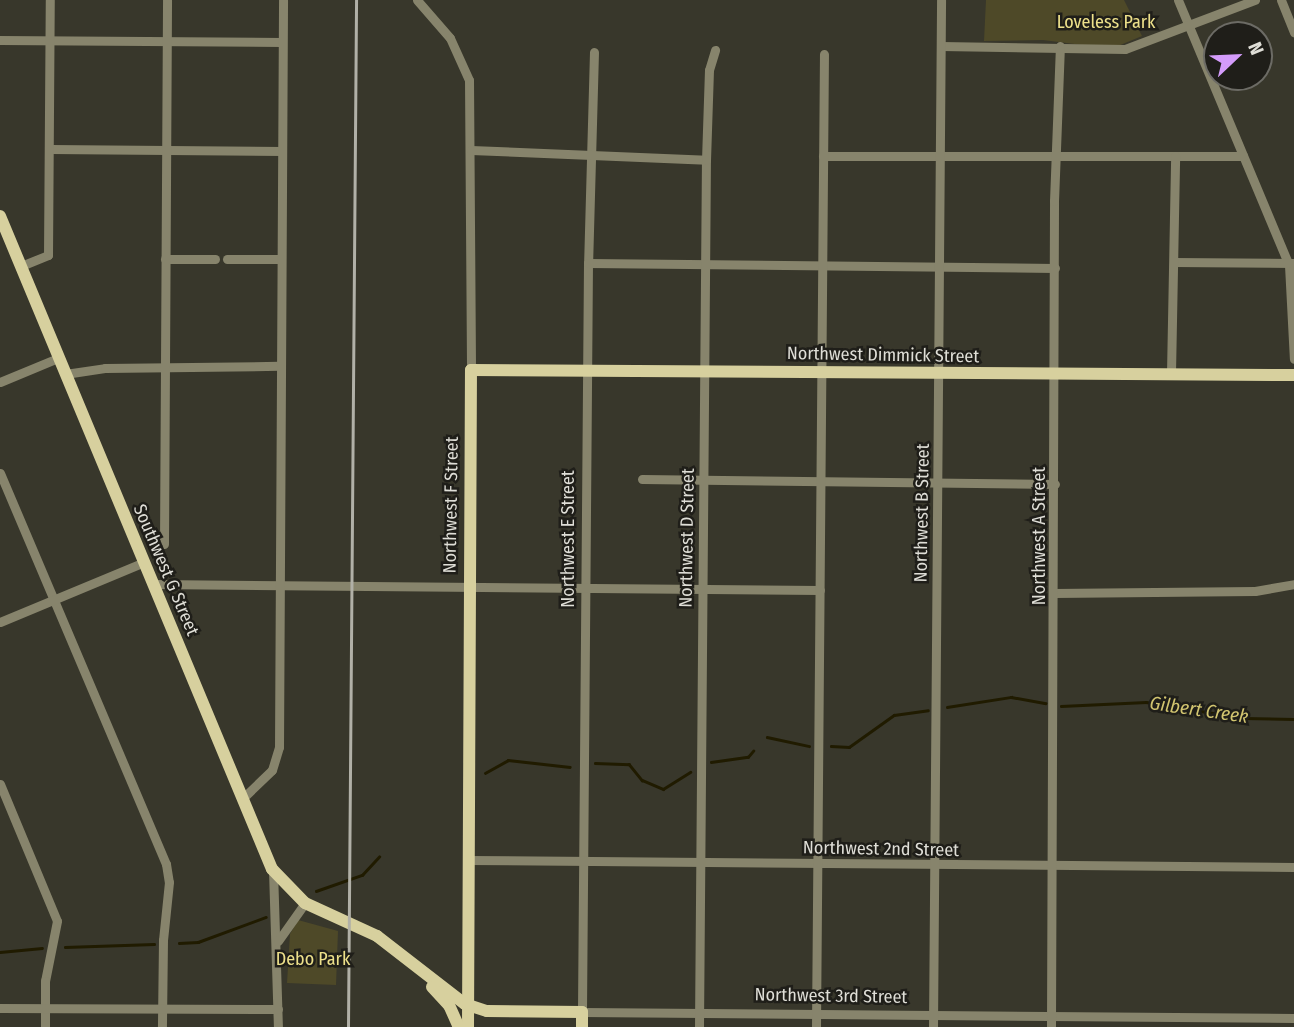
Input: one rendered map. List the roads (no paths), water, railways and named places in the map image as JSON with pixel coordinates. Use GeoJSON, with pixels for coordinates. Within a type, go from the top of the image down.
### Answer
{"type":"FeatureCollection","features":[{"type":"Feature","properties":{"kind":"main road","name":"Southwest G Street"},"geometry":{"type":"LineString","coordinates":[[0,216],[272,869]]}},
{"type":"Feature","properties":{"kind":"main road","name":"Northwest Dimmick Street"},"geometry":{"type":"LineString","coordinates":[[471,370],[1294,375]]}},
{"type":"Feature","properties":{"kind":"main road","name":"Northwest F Street"},"geometry":{"type":"LineString","coordinates":[[465,1026],[471,370]]}},
{"type":"Feature","properties":{"kind":"main road","name":"Northwest 3rd Street"},"geometry":{"type":"LineString","coordinates":[[272,869],[305,904],[390,944],[465,1004],[487,1011],[582,1012]]}},
{"type":"Feature","properties":{"kind":"main road","name":"Northwest 3rd Street"},"geometry":{"type":"LineString","coordinates":[[390,944],[449,1005],[465,1026]]}},
{"type":"Feature","properties":{"kind":"main road"},"geometry":{"type":"LineString","coordinates":[[436,981],[451,980],[466,971]]}},
{"type":"Feature","properties":{"kind":"main road"},"geometry":{"type":"LineString","coordinates":[[465,1026],[487,1011]]}},
{"type":"Feature","properties":{"kind":"main road","name":"Northwest E Street"},"geometry":{"type":"LineString","coordinates":[[582,1012],[582,1027]]}},
{"type":"Feature","properties":{"kind":"street"},"geometry":{"type":"LineString","coordinates":[[21,266],[48,255],[50,0]]}},
{"type":"Feature","properties":{"kind":"street"},"geometry":{"type":"LineString","coordinates":[[164,544],[167,0]]}},
{"type":"Feature","properties":{"kind":"street"},"geometry":{"type":"LineString","coordinates":[[243,799],[278,760],[282,586],[279,366],[282,0]]}},
{"type":"Feature","properties":{"kind":"street","name":"Northwest F Street"},"geometry":{"type":"LineString","coordinates":[[417,0],[450,38],[467,69],[471,150],[471,370]]}},
{"type":"Feature","properties":{"kind":"street","name":"Northwest B Street"},"geometry":{"type":"LineString","coordinates":[[933,1027],[941,0]]}},
{"type":"Feature","properties":{"kind":"street"},"geometry":{"type":"LineString","coordinates":[[1178,0],[1243,156],[1292,264],[1294,359]]}},
{"type":"Feature","properties":{"kind":"street"},"geometry":{"type":"LineString","coordinates":[[941,46],[1060,46],[1125,50],[1255,0]]}},
{"type":"Feature","properties":{"kind":"street"},"geometry":{"type":"LineString","coordinates":[[1281,0],[1294,32]]}},
{"type":"Feature","properties":{"kind":"street"},"geometry":{"type":"LineString","coordinates":[[0,40],[282,42]]}},
{"type":"Feature","properties":{"kind":"street","name":"Northwest A Street"},"geometry":{"type":"LineString","coordinates":[[1051,1027],[1055,268],[1060,46]]}},
{"type":"Feature","properties":{"kind":"street","name":"Northwest D Street"},"geometry":{"type":"LineString","coordinates":[[699,1027],[706,160],[709,70],[716,50]]}},
{"type":"Feature","properties":{"kind":"street","name":"Northwest E Street"},"geometry":{"type":"LineString","coordinates":[[582,1012],[588,263],[594,52]]}},
{"type":"Feature","properties":{"kind":"street"},"geometry":{"type":"LineString","coordinates":[[816,1027],[824,54]]}},
{"type":"Feature","properties":{"kind":"street"},"geometry":{"type":"LineString","coordinates":[[50,149],[282,151]]}},
{"type":"Feature","properties":{"kind":"street"},"geometry":{"type":"LineString","coordinates":[[471,150],[706,160]]}},
{"type":"Feature","properties":{"kind":"street"},"geometry":{"type":"LineString","coordinates":[[823,156],[1243,156]]}},
{"type":"Feature","properties":{"kind":"street"},"geometry":{"type":"LineString","coordinates":[[1171,373],[1175,156]]}},
{"type":"Feature","properties":{"kind":"street"},"geometry":{"type":"LineString","coordinates":[[165,259],[215,259]]}},
{"type":"Feature","properties":{"kind":"street"},"geometry":{"type":"LineString","coordinates":[[227,259],[281,259]]}},
{"type":"Feature","properties":{"kind":"street"},"geometry":{"type":"LineString","coordinates":[[1174,262],[1292,264]]}},
{"type":"Feature","properties":{"kind":"street"},"geometry":{"type":"LineString","coordinates":[[588,263],[1055,268]]}},
{"type":"Feature","properties":{"kind":"street"},"geometry":{"type":"LineString","coordinates":[[0,382],[58,358]]}},
{"type":"Feature","properties":{"kind":"street"},"geometry":{"type":"LineString","coordinates":[[65,374],[78,370],[279,366]]}},
{"type":"Feature","properties":{"kind":"street"},"geometry":{"type":"LineString","coordinates":[[0,473],[166,864],[169,882],[162,1027]]}},
{"type":"Feature","properties":{"kind":"street"},"geometry":{"type":"LineString","coordinates":[[642,479],[1055,484]]}},
{"type":"Feature","properties":{"kind":"street"},"geometry":{"type":"LineString","coordinates":[[0,622],[144,562]]}},
{"type":"Feature","properties":{"kind":"street"},"geometry":{"type":"LineString","coordinates":[[153,584],[820,590]]}},
{"type":"Feature","properties":{"kind":"street"},"geometry":{"type":"LineString","coordinates":[[1054,593],[1255,591],[1294,584]]}},
{"type":"Feature","properties":{"kind":"street"},"geometry":{"type":"LineString","coordinates":[[0,784],[57,921],[45,1008],[45,1027]]}},
{"type":"Feature","properties":{"kind":"street","name":"Northwest 2nd Street"},"geometry":{"type":"LineString","coordinates":[[467,860],[1294,867]]}},
{"type":"Feature","properties":{"kind":"street","name":"Southwest G Street"},"geometry":{"type":"LineString","coordinates":[[272,869],[277,942],[278,1027]]}},
{"type":"Feature","properties":{"kind":"street"},"geometry":{"type":"LineString","coordinates":[[277,942],[305,904]]}},
{"type":"Feature","properties":{"kind":"street"},"geometry":{"type":"LineString","coordinates":[[0,1008],[278,1009]]}},
{"type":"Feature","properties":{"kind":"street","name":"Northwest 3rd Street"},"geometry":{"type":"LineString","coordinates":[[582,1012],[1294,1018]]}},
{"type":"Feature","properties":{"kind":"waterway","name":"Gilbert Creek"},"geometry":{"type":"LineString","coordinates":[[947,707],[1011,697],[1045,703]]}},
{"type":"Feature","properties":{"kind":"waterway","name":"Gilbert Creek"},"geometry":{"type":"LineString","coordinates":[[1061,706],[1146,702],[1243,718],[1294,719]]}},
{"type":"Feature","properties":{"kind":"waterway","name":"Gilbert Creek"},"geometry":{"type":"LineString","coordinates":[[831,746],[849,747],[894,715],[928,710]]}},
{"type":"Feature","properties":{"kind":"waterway","name":"Gilbert Creek"},"geometry":{"type":"LineString","coordinates":[[767,737],[809,746]]}},
{"type":"Feature","properties":{"kind":"waterway","name":"Gilbert Creek"},"geometry":{"type":"LineString","coordinates":[[711,762],[748,757],[753,751]]}},
{"type":"Feature","properties":{"kind":"waterway","name":"Gilbert Creek"},"geometry":{"type":"LineString","coordinates":[[485,773],[508,760],[570,767]]}},
{"type":"Feature","properties":{"kind":"waterway","name":"Gilbert Creek"},"geometry":{"type":"LineString","coordinates":[[595,763],[629,764],[642,780],[663,789],[690,772]]}},
{"type":"Feature","properties":{"kind":"waterway","name":"Gilbert Creek"},"geometry":{"type":"LineString","coordinates":[[316,891],[362,875],[379,857]]}},
{"type":"Feature","properties":{"kind":"waterway","name":"Gilbert Creek"},"geometry":{"type":"LineString","coordinates":[[179,943],[198,942],[266,917]]}},
{"type":"Feature","properties":{"kind":"waterway","name":"Gilbert Creek"},"geometry":{"type":"LineString","coordinates":[[65,947],[154,944]]}},
{"type":"Feature","properties":{"kind":"waterway","name":"Gilbert Creek"},"geometry":{"type":"LineString","coordinates":[[0,952],[42,948]]}},
{"type":"Feature","properties":{"kind":"railway"},"geometry":{"type":"LineString","coordinates":[[348,1027],[356,0]]}},
{"type":"Feature","properties":{"kind":"park label","name":"Loveless Park"},"geometry":{"type":"Point","coordinates":[1106,22]}},
{"type":"Feature","properties":{"kind":"park label","name":"Debo Park"},"geometry":{"type":"Point","coordinates":[313,959]}}]}
